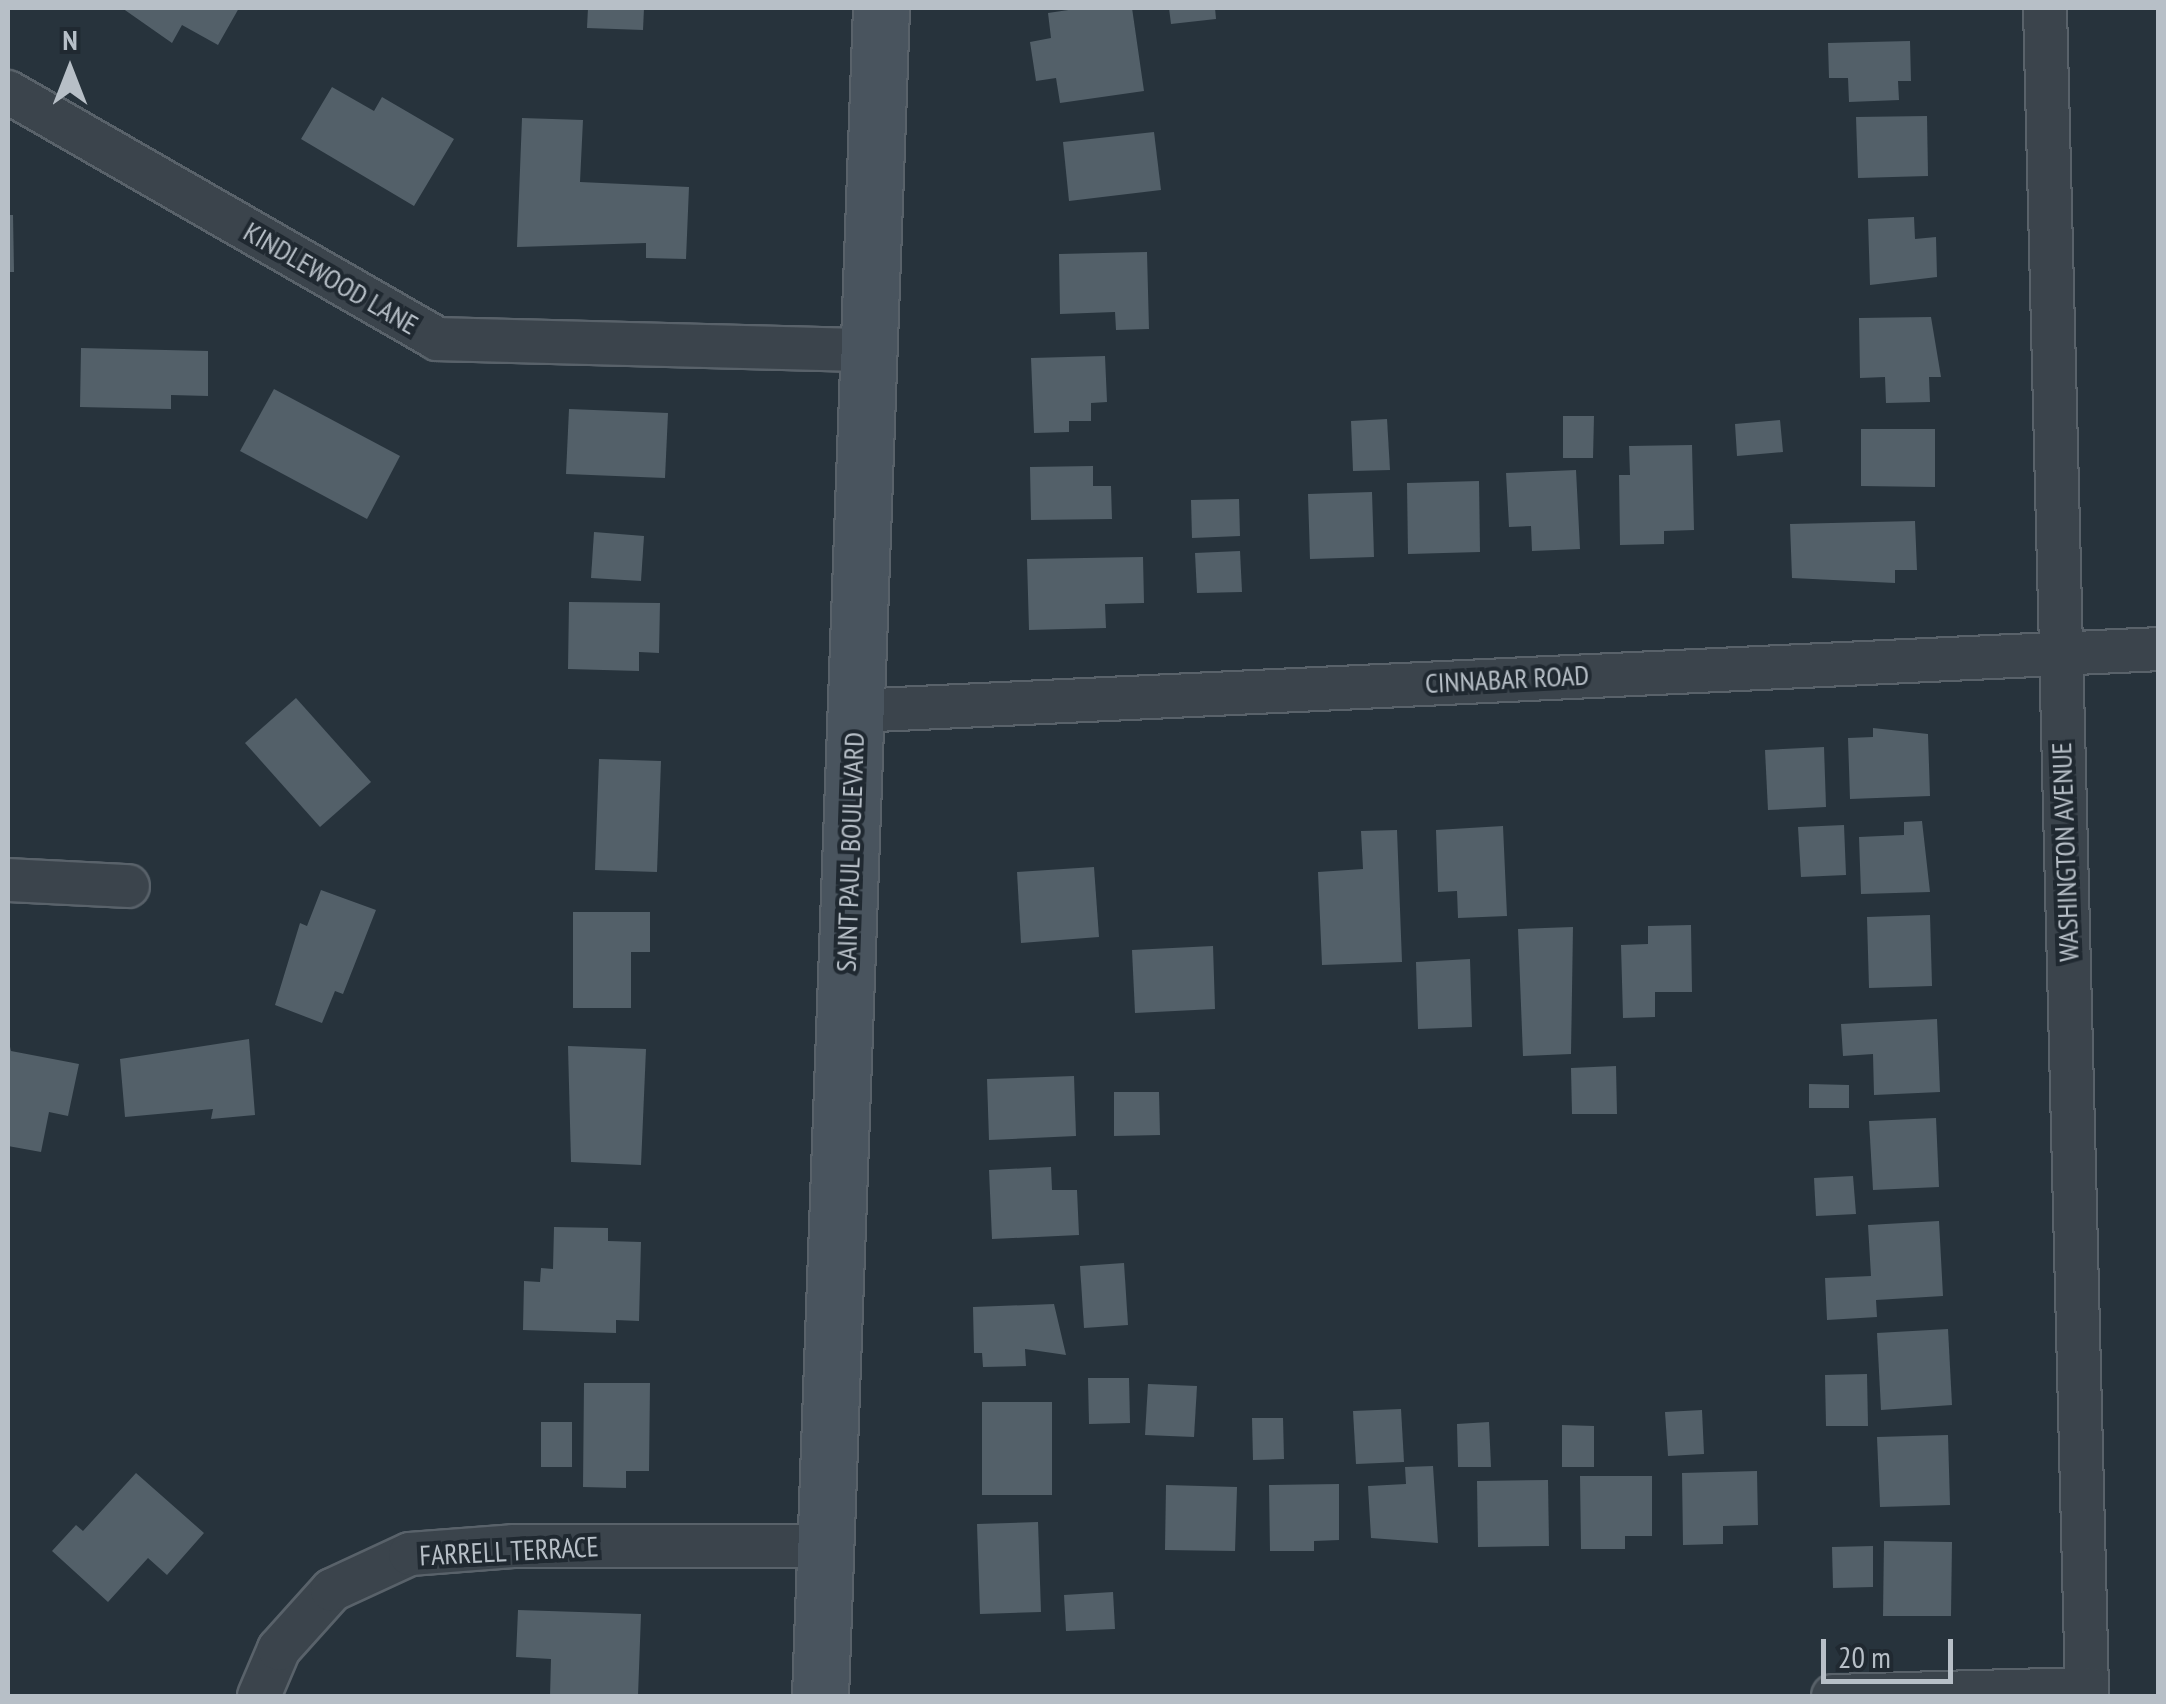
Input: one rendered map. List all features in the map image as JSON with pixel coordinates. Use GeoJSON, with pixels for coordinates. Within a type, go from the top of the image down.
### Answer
{"type":"FeatureCollection","features":[{"type":"Feature","properties":{"kind":"street","name":"SAINT PAUL BOULEVARD"},"geometry":{"type":"LineString","coordinates":[[820,1696],[882,8]]}},
{"type":"Feature","properties":{"kind":"street","name":"WASHINGTON AVENUE"},"geometry":{"type":"LineString","coordinates":[[2045,8],[2087,1693]]}},
{"type":"Feature","properties":{"kind":"street","name":"KINDLEWOOD LANE"},"geometry":{"type":"LineString","coordinates":[[8,92],[437,340],[868,350]]}},
{"type":"Feature","properties":{"kind":"street","name":"CINNABAR ROAD"},"geometry":{"type":"LineString","coordinates":[[854,711],[2158,649]]}},
{"type":"Feature","properties":{"kind":"street"},"geometry":{"type":"LineString","coordinates":[[8,880],[128,886]]}},
{"type":"Feature","properties":{"kind":"street","name":"FARRELL TERRACE"},"geometry":{"type":"LineString","coordinates":[[259,1696],[279,1650],[322,1599],[410,1554],[513,1546],[825,1546]]}},
{"type":"Feature","properties":{"kind":"street"},"geometry":{"type":"LineString","coordinates":[[1832,1696],[2087,1693]]}},
{"type":"Feature","properties":{"kind":"building"},"geometry":{"type":"Polygon","coordinates":[[[122,8],[239,8],[218,45],[182,25],[172,43],[122,8]]]}},
{"type":"Feature","properties":{"kind":"building"},"geometry":{"type":"Polygon","coordinates":[[[588,8],[644,8],[643,30],[587,28],[588,8]]]}},
{"type":"Feature","properties":{"kind":"building"},"geometry":{"type":"Polygon","coordinates":[[[1132,8],[1144,91],[1060,103],[1056,78],[1036,81],[1030,42],[1051,38],[1048,13],[1132,8]]]}},
{"type":"Feature","properties":{"kind":"building"},"geometry":{"type":"Polygon","coordinates":[[[1169,8],[1215,8],[1216,19],[1171,24],[1169,8]]]}},
{"type":"Feature","properties":{"kind":"building"},"geometry":{"type":"Polygon","coordinates":[[[1910,41],[1911,81],[1898,81],[1899,100],[1849,102],[1848,78],[1829,78],[1828,43],[1910,41]]]}},
{"type":"Feature","properties":{"kind":"building"},"geometry":{"type":"Polygon","coordinates":[[[332,87],[374,111],[382,97],[454,139],[414,206],[301,139],[332,87]]]}},
{"type":"Feature","properties":{"kind":"building"},"geometry":{"type":"Polygon","coordinates":[[[1927,116],[1928,176],[1858,178],[1856,117],[1927,116]]]}},
{"type":"Feature","properties":{"kind":"building"},"geometry":{"type":"Polygon","coordinates":[[[522,118],[583,120],[580,182],[689,187],[686,259],[646,258],[646,243],[517,247],[522,118]]]}},
{"type":"Feature","properties":{"kind":"building"},"geometry":{"type":"Polygon","coordinates":[[[1154,132],[1161,190],[1069,201],[1063,142],[1154,132]]]}},
{"type":"Feature","properties":{"kind":"building"},"geometry":{"type":"Polygon","coordinates":[[[8,215],[13,215],[14,272],[8,272],[8,215]]]}},
{"type":"Feature","properties":{"kind":"building"},"geometry":{"type":"Polygon","coordinates":[[[1914,217],[1915,239],[1936,237],[1937,277],[1870,285],[1868,219],[1914,217]]]}},
{"type":"Feature","properties":{"kind":"building"},"geometry":{"type":"Polygon","coordinates":[[[1147,252],[1149,329],[1116,330],[1115,312],[1060,314],[1059,254],[1147,252]]]}},
{"type":"Feature","properties":{"kind":"building"},"geometry":{"type":"Polygon","coordinates":[[[1931,317],[1941,377],[1929,377],[1930,402],[1886,403],[1885,377],[1860,378],[1859,318],[1931,317]]]}},
{"type":"Feature","properties":{"kind":"building"},"geometry":{"type":"Polygon","coordinates":[[[81,348],[208,351],[208,396],[171,395],[171,409],[80,407],[81,348]]]}},
{"type":"Feature","properties":{"kind":"building"},"geometry":{"type":"Polygon","coordinates":[[[1105,356],[1107,402],[1091,403],[1091,421],[1069,421],[1069,432],[1034,433],[1031,358],[1105,356]]]}},
{"type":"Feature","properties":{"kind":"building"},"geometry":{"type":"Polygon","coordinates":[[[274,389],[400,456],[367,519],[240,451],[274,389]]]}},
{"type":"Feature","properties":{"kind":"building"},"geometry":{"type":"Polygon","coordinates":[[[569,409],[668,413],[665,478],[566,474],[569,409]]]}},
{"type":"Feature","properties":{"kind":"building"},"geometry":{"type":"Polygon","coordinates":[[[1563,416],[1594,416],[1593,458],[1563,458],[1563,416]]]}},
{"type":"Feature","properties":{"kind":"building"},"geometry":{"type":"Polygon","coordinates":[[[1387,419],[1390,470],[1353,471],[1351,421],[1387,419]]]}},
{"type":"Feature","properties":{"kind":"building"},"geometry":{"type":"Polygon","coordinates":[[[1780,420],[1783,452],[1737,456],[1735,424],[1780,420]]]}},
{"type":"Feature","properties":{"kind":"building"},"geometry":{"type":"Polygon","coordinates":[[[1861,429],[1935,429],[1935,487],[1861,486],[1861,429]]]}},
{"type":"Feature","properties":{"kind":"building"},"geometry":{"type":"Polygon","coordinates":[[[1692,445],[1694,530],[1664,531],[1664,544],[1620,545],[1619,475],[1630,475],[1629,446],[1692,445]]]}},
{"type":"Feature","properties":{"kind":"building"},"geometry":{"type":"Polygon","coordinates":[[[1093,466],[1093,486],[1111,486],[1112,519],[1031,520],[1030,467],[1093,466]]]}},
{"type":"Feature","properties":{"kind":"building"},"geometry":{"type":"Polygon","coordinates":[[[1576,470],[1580,549],[1532,551],[1531,526],[1509,527],[1506,473],[1576,470]]]}},
{"type":"Feature","properties":{"kind":"building"},"geometry":{"type":"Polygon","coordinates":[[[1479,481],[1480,552],[1408,554],[1407,483],[1479,481]]]}},
{"type":"Feature","properties":{"kind":"building"},"geometry":{"type":"Polygon","coordinates":[[[1372,492],[1374,557],[1310,559],[1308,494],[1372,492]]]}},
{"type":"Feature","properties":{"kind":"building"},"geometry":{"type":"Polygon","coordinates":[[[1239,499],[1240,536],[1192,538],[1191,500],[1239,499]]]}},
{"type":"Feature","properties":{"kind":"building"},"geometry":{"type":"Polygon","coordinates":[[[1915,521],[1917,570],[1895,570],[1895,583],[1792,578],[1790,524],[1915,521]]]}},
{"type":"Feature","properties":{"kind":"building"},"geometry":{"type":"Polygon","coordinates":[[[594,532],[644,536],[641,581],[591,578],[594,532]]]}},
{"type":"Feature","properties":{"kind":"building"},"geometry":{"type":"Polygon","coordinates":[[[1240,551],[1242,592],[1197,593],[1195,553],[1240,551]]]}},
{"type":"Feature","properties":{"kind":"building"},"geometry":{"type":"Polygon","coordinates":[[[1143,557],[1144,603],[1105,604],[1106,628],[1029,630],[1027,559],[1143,557]]]}},
{"type":"Feature","properties":{"kind":"building"},"geometry":{"type":"Polygon","coordinates":[[[569,602],[660,603],[659,653],[639,652],[639,671],[568,669],[569,602]]]}},
{"type":"Feature","properties":{"kind":"building"},"geometry":{"type":"Polygon","coordinates":[[[296,698],[371,782],[320,827],[245,743],[296,698]]]}},
{"type":"Feature","properties":{"kind":"building"},"geometry":{"type":"Polygon","coordinates":[[[1873,728],[1928,734],[1930,796],[1850,799],[1848,738],[1873,737],[1873,728]]]}},
{"type":"Feature","properties":{"kind":"building"},"geometry":{"type":"Polygon","coordinates":[[[1824,747],[1826,807],[1768,810],[1765,750],[1824,747]]]}},
{"type":"Feature","properties":{"kind":"building"},"geometry":{"type":"Polygon","coordinates":[[[599,759],[661,761],[657,872],[595,870],[599,759]]]}},
{"type":"Feature","properties":{"kind":"building"},"geometry":{"type":"Polygon","coordinates":[[[1922,821],[1930,892],[1861,894],[1859,837],[1904,835],[1904,822],[1922,821]]]}},
{"type":"Feature","properties":{"kind":"building"},"geometry":{"type":"Polygon","coordinates":[[[1844,825],[1846,875],[1801,877],[1798,827],[1844,825]]]}},
{"type":"Feature","properties":{"kind":"building"},"geometry":{"type":"Polygon","coordinates":[[[1503,826],[1507,916],[1458,918],[1457,891],[1438,892],[1436,830],[1503,826]]]}},
{"type":"Feature","properties":{"kind":"building"},"geometry":{"type":"Polygon","coordinates":[[[1397,830],[1402,962],[1322,965],[1318,872],[1363,869],[1361,831],[1397,830]]]}},
{"type":"Feature","properties":{"kind":"building"},"geometry":{"type":"Polygon","coordinates":[[[1094,867],[1099,937],[1021,943],[1017,872],[1094,867]]]}},
{"type":"Feature","properties":{"kind":"building"},"geometry":{"type":"Polygon","coordinates":[[[321,890],[376,910],[343,994],[335,991],[322,1023],[275,1005],[300,923],[307,926],[321,890]]]}},
{"type":"Feature","properties":{"kind":"building"},"geometry":{"type":"Polygon","coordinates":[[[573,912],[650,912],[650,952],[631,952],[631,1008],[573,1008],[573,912]]]}},
{"type":"Feature","properties":{"kind":"building"},"geometry":{"type":"Polygon","coordinates":[[[1930,915],[1932,986],[1869,988],[1867,917],[1930,915]]]}},
{"type":"Feature","properties":{"kind":"building"},"geometry":{"type":"Polygon","coordinates":[[[1691,925],[1692,992],[1655,992],[1655,1017],[1623,1018],[1621,945],[1648,944],[1648,926],[1691,925]]]}},
{"type":"Feature","properties":{"kind":"building"},"geometry":{"type":"Polygon","coordinates":[[[1573,927],[1571,1054],[1523,1056],[1518,929],[1573,927]]]}},
{"type":"Feature","properties":{"kind":"building"},"geometry":{"type":"Polygon","coordinates":[[[1213,946],[1215,1009],[1135,1013],[1132,950],[1213,946]]]}},
{"type":"Feature","properties":{"kind":"building"},"geometry":{"type":"Polygon","coordinates":[[[1470,959],[1472,1027],[1418,1029],[1416,962],[1470,959]]]}},
{"type":"Feature","properties":{"kind":"building"},"geometry":{"type":"Polygon","coordinates":[[[1937,1019],[1940,1092],[1874,1095],[1873,1054],[1843,1056],[1841,1024],[1937,1019]]]}},
{"type":"Feature","properties":{"kind":"building"},"geometry":{"type":"Polygon","coordinates":[[[8,1038],[11,1051],[79,1064],[68,1116],[49,1112],[41,1152],[8,1146],[8,1038]]]}},
{"type":"Feature","properties":{"kind":"building"},"geometry":{"type":"Polygon","coordinates":[[[249,1039],[255,1115],[211,1119],[213,1109],[125,1117],[120,1059],[249,1039]]]}},
{"type":"Feature","properties":{"kind":"building"},"geometry":{"type":"Polygon","coordinates":[[[568,1046],[646,1049],[641,1165],[571,1162],[568,1046]]]}},
{"type":"Feature","properties":{"kind":"building"},"geometry":{"type":"Polygon","coordinates":[[[1616,1066],[1617,1114],[1572,1114],[1571,1068],[1616,1066]]]}},
{"type":"Feature","properties":{"kind":"building"},"geometry":{"type":"Polygon","coordinates":[[[1074,1076],[1076,1136],[989,1140],[987,1079],[1074,1076]]]}},
{"type":"Feature","properties":{"kind":"building"},"geometry":{"type":"Polygon","coordinates":[[[1809,1084],[1849,1085],[1849,1108],[1809,1108],[1809,1084]]]}},
{"type":"Feature","properties":{"kind":"building"},"geometry":{"type":"Polygon","coordinates":[[[1114,1092],[1159,1092],[1160,1135],[1114,1136],[1114,1092]]]}},
{"type":"Feature","properties":{"kind":"building"},"geometry":{"type":"Polygon","coordinates":[[[1936,1118],[1939,1187],[1873,1190],[1869,1121],[1936,1118]]]}},
{"type":"Feature","properties":{"kind":"building"},"geometry":{"type":"Polygon","coordinates":[[[1051,1167],[1052,1190],[1077,1190],[1079,1235],[992,1239],[989,1170],[1051,1167]]]}},
{"type":"Feature","properties":{"kind":"building"},"geometry":{"type":"Polygon","coordinates":[[[1853,1176],[1856,1214],[1816,1216],[1814,1178],[1853,1176]]]}},
{"type":"Feature","properties":{"kind":"building"},"geometry":{"type":"Polygon","coordinates":[[[1939,1221],[1943,1296],[1876,1300],[1877,1317],[1827,1320],[1825,1278],[1871,1276],[1868,1225],[1939,1221]]]}},
{"type":"Feature","properties":{"kind":"building"},"geometry":{"type":"Polygon","coordinates":[[[554,1227],[608,1228],[608,1241],[641,1242],[639,1321],[616,1320],[616,1333],[523,1330],[524,1281],[540,1282],[541,1268],[553,1269],[554,1227]]]}},
{"type":"Feature","properties":{"kind":"building"},"geometry":{"type":"Polygon","coordinates":[[[1124,1263],[1128,1325],[1084,1328],[1080,1266],[1124,1263]]]}},
{"type":"Feature","properties":{"kind":"building"},"geometry":{"type":"Polygon","coordinates":[[[1054,1304],[1066,1355],[1025,1349],[1026,1366],[983,1367],[982,1353],[974,1353],[973,1307],[1054,1304]]]}},
{"type":"Feature","properties":{"kind":"building"},"geometry":{"type":"Polygon","coordinates":[[[1948,1329],[1952,1405],[1881,1410],[1877,1333],[1948,1329]]]}},
{"type":"Feature","properties":{"kind":"building"},"geometry":{"type":"Polygon","coordinates":[[[1867,1374],[1868,1426],[1826,1426],[1825,1375],[1867,1374]]]}},
{"type":"Feature","properties":{"kind":"building"},"geometry":{"type":"Polygon","coordinates":[[[1088,1378],[1129,1378],[1130,1423],[1089,1424],[1088,1378]]]}},
{"type":"Feature","properties":{"kind":"building"},"geometry":{"type":"Polygon","coordinates":[[[584,1383],[650,1383],[649,1471],[626,1471],[626,1488],[583,1487],[584,1383]]]}},
{"type":"Feature","properties":{"kind":"building"},"geometry":{"type":"Polygon","coordinates":[[[1148,1384],[1197,1386],[1194,1437],[1145,1435],[1148,1384]]]}},
{"type":"Feature","properties":{"kind":"building"},"geometry":{"type":"Polygon","coordinates":[[[982,1402],[1052,1402],[1052,1495],[982,1495],[982,1402]]]}},
{"type":"Feature","properties":{"kind":"building"},"geometry":{"type":"Polygon","coordinates":[[[1401,1409],[1404,1462],[1356,1464],[1353,1411],[1401,1409]]]}},
{"type":"Feature","properties":{"kind":"building"},"geometry":{"type":"Polygon","coordinates":[[[1702,1410],[1704,1454],[1668,1456],[1665,1412],[1702,1410]]]}},
{"type":"Feature","properties":{"kind":"building"},"geometry":{"type":"Polygon","coordinates":[[[1252,1418],[1283,1418],[1284,1459],[1253,1460],[1252,1418]]]}},
{"type":"Feature","properties":{"kind":"building"},"geometry":{"type":"Polygon","coordinates":[[[541,1422],[572,1422],[572,1467],[541,1467],[541,1422]]]}},
{"type":"Feature","properties":{"kind":"building"},"geometry":{"type":"Polygon","coordinates":[[[1489,1422],[1491,1467],[1458,1467],[1457,1424],[1489,1422]]]}},
{"type":"Feature","properties":{"kind":"building"},"geometry":{"type":"Polygon","coordinates":[[[1562,1425],[1594,1426],[1594,1467],[1562,1467],[1562,1425]]]}},
{"type":"Feature","properties":{"kind":"building"},"geometry":{"type":"Polygon","coordinates":[[[1948,1435],[1950,1505],[1880,1507],[1877,1437],[1948,1435]]]}},
{"type":"Feature","properties":{"kind":"building"},"geometry":{"type":"Polygon","coordinates":[[[1433,1466],[1438,1543],[1371,1538],[1368,1486],[1406,1484],[1405,1467],[1433,1466]]]}},
{"type":"Feature","properties":{"kind":"building"},"geometry":{"type":"Polygon","coordinates":[[[1757,1471],[1758,1525],[1723,1526],[1723,1544],[1683,1545],[1682,1473],[1757,1471]]]}},
{"type":"Feature","properties":{"kind":"building"},"geometry":{"type":"Polygon","coordinates":[[[136,1473],[204,1533],[167,1575],[148,1558],[108,1602],[52,1551],[76,1525],[83,1531],[136,1473]]]}},
{"type":"Feature","properties":{"kind":"building"},"geometry":{"type":"Polygon","coordinates":[[[1580,1476],[1652,1476],[1652,1536],[1625,1536],[1625,1549],[1581,1549],[1580,1476]]]}},
{"type":"Feature","properties":{"kind":"building"},"geometry":{"type":"Polygon","coordinates":[[[1548,1480],[1549,1546],[1478,1547],[1477,1481],[1548,1480]]]}},
{"type":"Feature","properties":{"kind":"building"},"geometry":{"type":"Polygon","coordinates":[[[1339,1484],[1339,1540],[1314,1541],[1314,1551],[1270,1551],[1269,1485],[1339,1484]]]}},
{"type":"Feature","properties":{"kind":"building"},"geometry":{"type":"Polygon","coordinates":[[[1166,1485],[1237,1487],[1235,1551],[1165,1550],[1166,1485]]]}},
{"type":"Feature","properties":{"kind":"building"},"geometry":{"type":"Polygon","coordinates":[[[1038,1522],[1041,1612],[980,1614],[977,1524],[1038,1522]]]}},
{"type":"Feature","properties":{"kind":"building"},"geometry":{"type":"Polygon","coordinates":[[[1884,1541],[1952,1542],[1951,1616],[1883,1616],[1884,1541]]]}},
{"type":"Feature","properties":{"kind":"building"},"geometry":{"type":"Polygon","coordinates":[[[1873,1546],[1873,1587],[1833,1588],[1832,1547],[1873,1546]]]}},
{"type":"Feature","properties":{"kind":"building"},"geometry":{"type":"Polygon","coordinates":[[[1113,1592],[1115,1629],[1066,1631],[1064,1595],[1113,1592]]]}},
{"type":"Feature","properties":{"kind":"building"},"geometry":{"type":"Polygon","coordinates":[[[518,1610],[641,1614],[638,1696],[550,1696],[551,1659],[516,1657],[518,1610]]]}}]}
